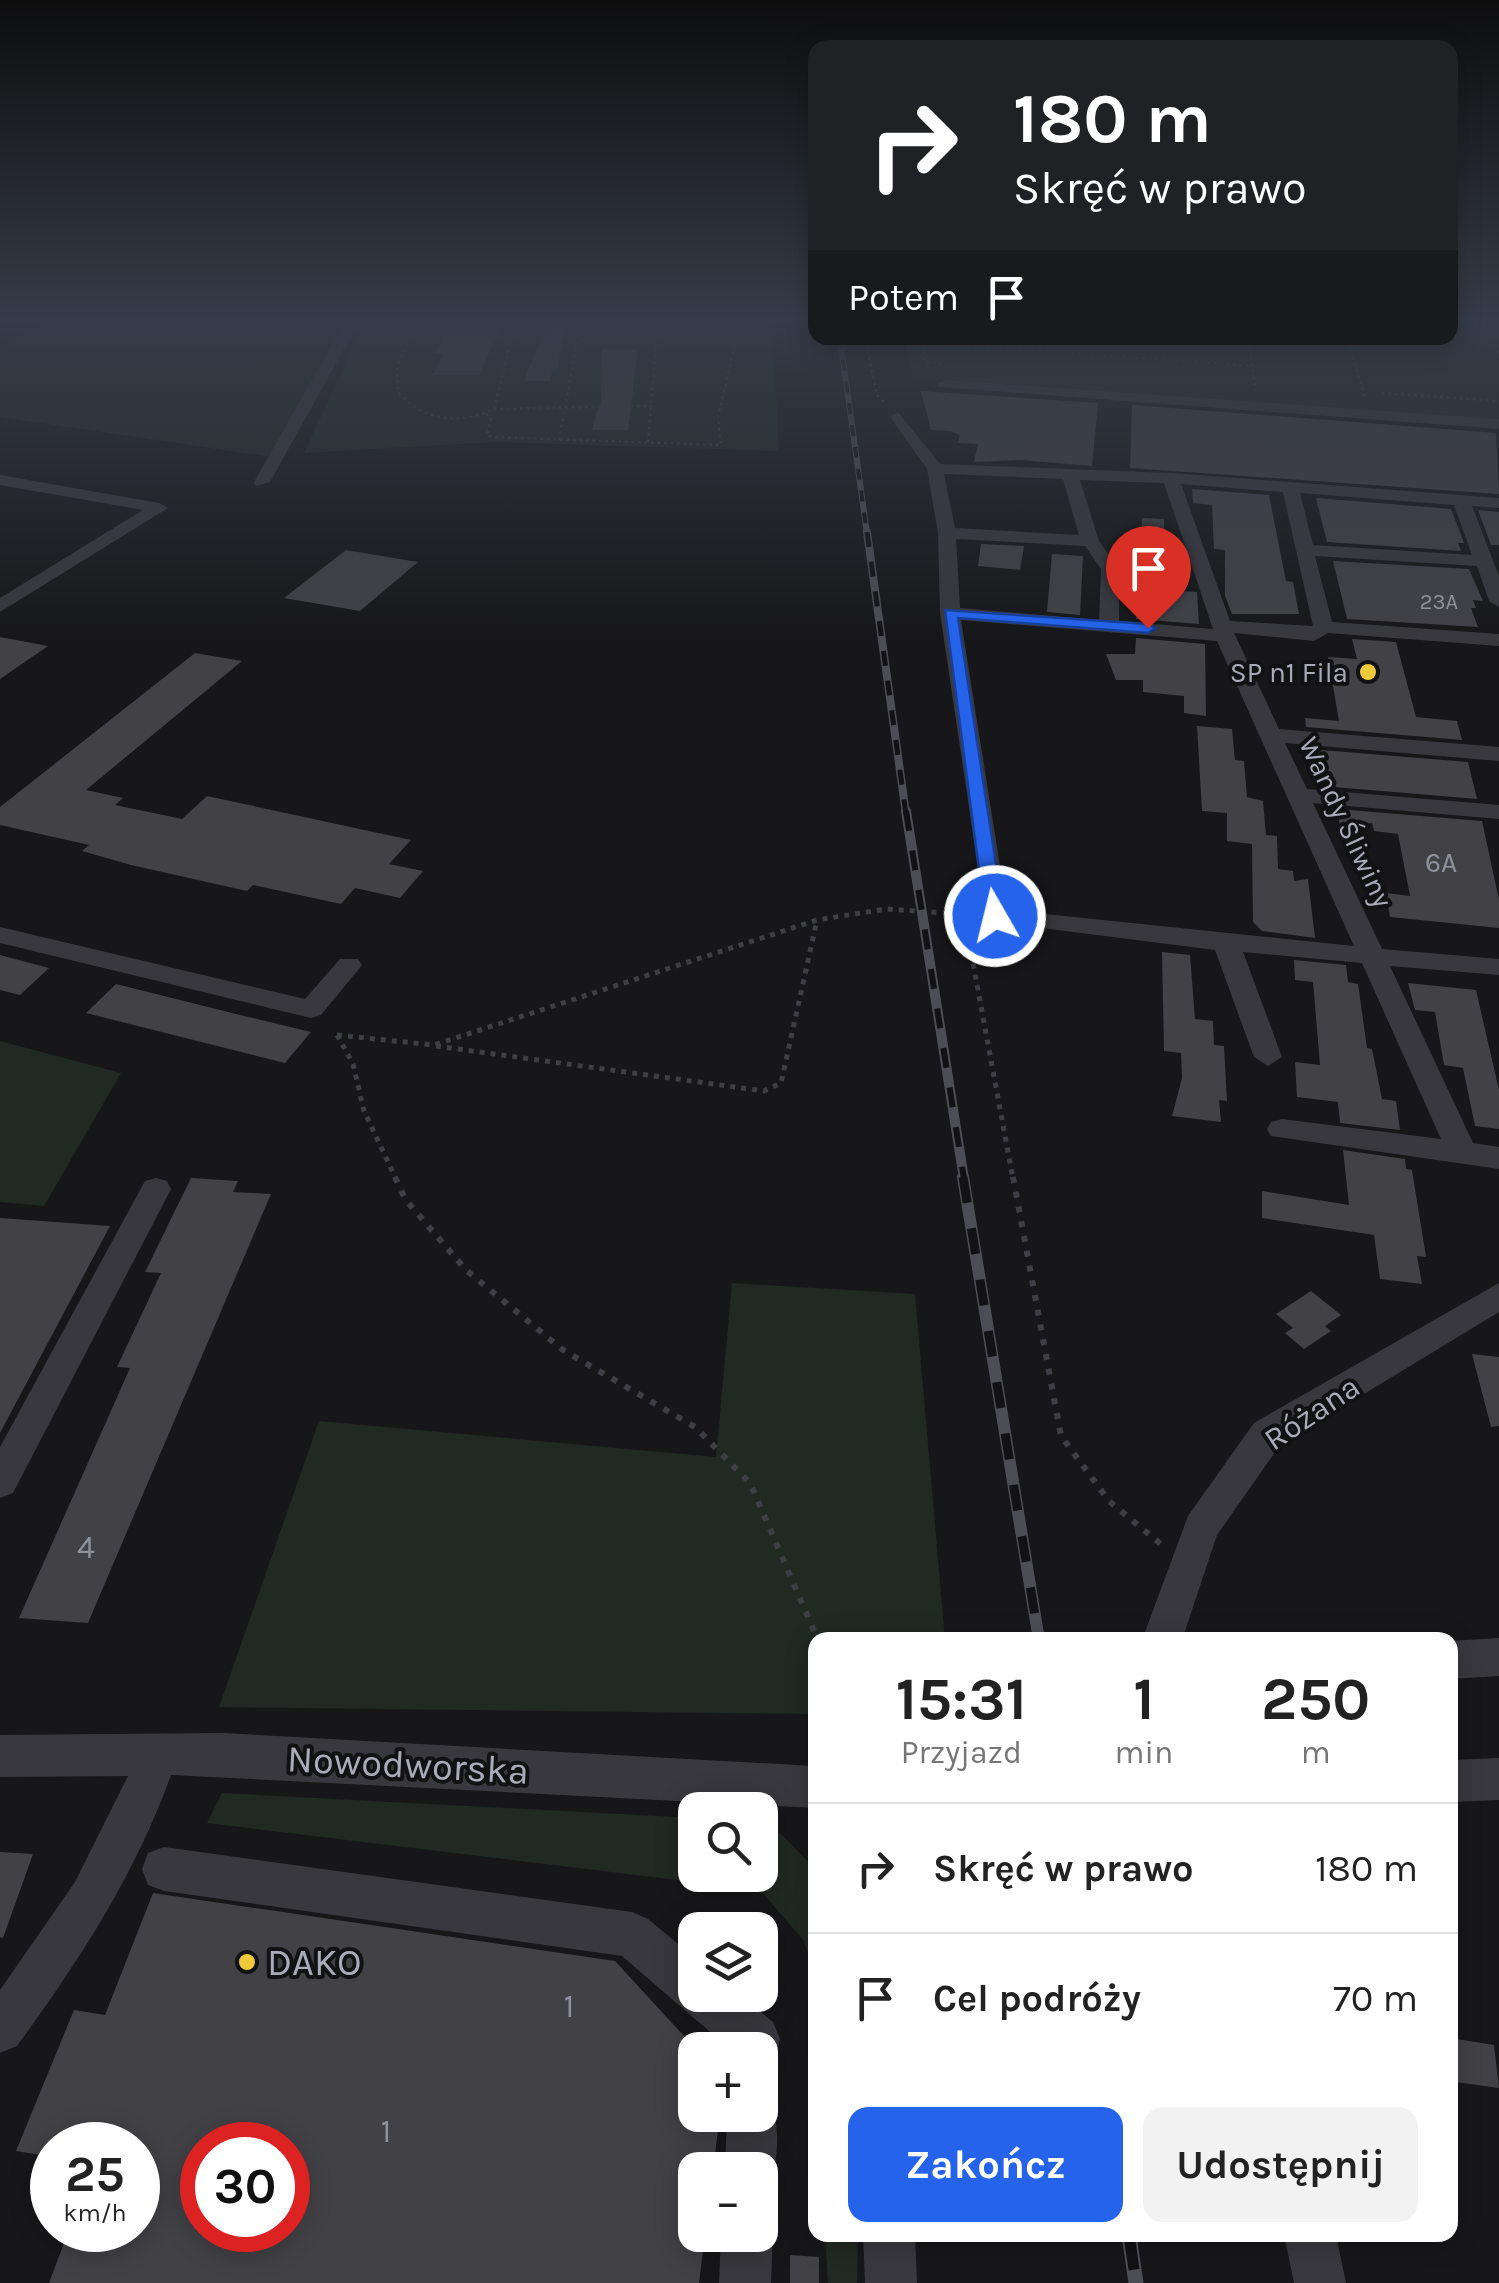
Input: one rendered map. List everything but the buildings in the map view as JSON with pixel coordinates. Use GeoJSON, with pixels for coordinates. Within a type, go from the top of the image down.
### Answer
{"type":"FeatureCollection","features":[{"type":"Feature","properties":{"kind":"street"},"geometry":{"type":"LineString","coordinates":[[262,482],[293,427]]}},
{"type":"Feature","properties":{"kind":"street"},"geometry":{"type":"LineString","coordinates":[[905,427],[935,469],[947,534],[950,613],[995,916],[1226,944],[1499,967]]}},
{"type":"Feature","properties":{"kind":"street"},"geometry":{"type":"LineString","coordinates":[[1289,427],[1499,442]]}},
{"type":"Feature","properties":{"kind":"street"},"geometry":{"type":"LineString","coordinates":[[935,469],[1171,478],[1499,503]]}},
{"type":"Feature","properties":{"kind":"street"},"geometry":{"type":"LineString","coordinates":[[1070,474],[1090,540],[1110,569],[1109,624]]}},
{"type":"Feature","properties":{"kind":"street","name":"Wandy Śliwiny"},"geometry":{"type":"LineString","coordinates":[[1171,478],[1224,631],[1462,1152]]}},
{"type":"Feature","properties":{"kind":"street"},"geometry":{"type":"LineString","coordinates":[[0,480],[159,508],[0,606]]}},
{"type":"Feature","properties":{"kind":"street"},"geometry":{"type":"LineString","coordinates":[[1290,487],[1323,627]]}},
{"type":"Feature","properties":{"kind":"street"},"geometry":{"type":"LineString","coordinates":[[1461,500],[1499,601]]}},
{"type":"Feature","properties":{"kind":"street"},"geometry":{"type":"LineString","coordinates":[[947,534],[1090,540]]}},
{"type":"Feature","properties":{"kind":"street"},"geometry":{"type":"LineString","coordinates":[[1306,550],[1483,561]]}},
{"type":"Feature","properties":{"kind":"street"},"geometry":{"type":"LineString","coordinates":[[950,613],[1224,631],[1314,635],[1323,627],[1499,640]]}},
{"type":"Feature","properties":{"kind":"street"},"geometry":{"type":"LineString","coordinates":[[1272,735],[1499,754]]}},
{"type":"Feature","properties":{"kind":"street"},"geometry":{"type":"LineString","coordinates":[[1298,795],[1499,812]]}},
{"type":"Feature","properties":{"kind":"street"},"geometry":{"type":"LineString","coordinates":[[0,935],[312,1009],[349,964]]}},
{"type":"Feature","properties":{"kind":"street"},"geometry":{"type":"LineString","coordinates":[[1226,944],[1268,1057]]}},
{"type":"Feature","properties":{"kind":"street"},"geometry":{"type":"LineString","coordinates":[[1282,1129],[1499,1158]]}},
{"type":"Feature","properties":{"kind":"street"},"geometry":{"type":"LineString","coordinates":[[0,1482],[156,1189]]}},
{"type":"Feature","properties":{"kind":"street","name":"Różana"},"geometry":{"type":"LineString","coordinates":[[1164,1632],[1185,1564],[1220,1497],[1267,1434],[1499,1296]]}},
{"type":"Feature","properties":{"kind":"street"},"geometry":{"type":"LineString","coordinates":[[1458,1660],[1499,1658]]}},
{"type":"Feature","properties":{"kind":"street"},"geometry":{"type":"LineString","coordinates":[[0,2029],[78,1924],[119,1850],[158,1754]]}},
{"type":"Feature","properties":{"kind":"street","name":"Nowodworska"},"geometry":{"type":"LineString","coordinates":[[0,1756],[158,1754],[808,1787]]}},
{"type":"Feature","properties":{"kind":"street"},"geometry":{"type":"LineString","coordinates":[[1458,1781],[1499,1779]]}},
{"type":"Feature","properties":{"kind":"street"},"geometry":{"type":"LineString","coordinates":[[164,1869],[632,1935],[678,1974]]}},
{"type":"Feature","properties":{"kind":"street"},"geometry":{"type":"LineString","coordinates":[[723,2012],[748,2032]]}},
{"type":"Feature","properties":{"kind":"street"},"geometry":{"type":"LineString","coordinates":[[890,2242],[891,2283]]}},
{"type":"Feature","properties":{"kind":"street"},"geometry":{"type":"LineString","coordinates":[[1311,2242],[1320,2283]]}},
{"type":"Feature","properties":{"kind":"street"},"geometry":{"type":"LineString","coordinates":[[745,2283],[746,2252]]}},
{"type":"Feature","properties":{"kind":"path"},"geometry":{"type":"LineString","coordinates":[[490,427],[488,437],[722,444],[719,427]]}},
{"type":"Feature","properties":{"kind":"path"},"geometry":{"type":"LineString","coordinates":[[559,440],[562,427]]}},
{"type":"Feature","properties":{"kind":"path"},"geometry":{"type":"LineString","coordinates":[[648,442],[650,427]]}},
{"type":"Feature","properties":{"kind":"path"},"geometry":{"type":"LineString","coordinates":[[434,1046],[817,920],[886,909],[895,914],[934,915],[933,911],[995,916],[974,963],[1061,1436],[1109,1501],[1185,1564]]}},
{"type":"Feature","properties":{"kind":"path"},"geometry":{"type":"LineString","coordinates":[[815,1632],[750,1483],[695,1427],[563,1350],[466,1270],[405,1199],[364,1111],[354,1064],[337,1035],[764,1090],[782,1083],[817,920]]}},
{"type":"Feature","properties":{"kind":"shaded area"},"geometry":{"type":"Polygon","coordinates":[[[65,427],[288,427],[272,457],[65,427]]]}},
{"type":"Feature","properties":{"kind":"shaded area"},"geometry":{"type":"Polygon","coordinates":[[[316,427],[778,427],[779,451],[495,442],[304,453],[316,427]]]}},
{"type":"Feature","properties":{"kind":"shaded area"},"geometry":{"type":"Polygon","coordinates":[[[0,1041],[121,1073],[44,1206],[0,1202],[0,1041]]]}},
{"type":"Feature","properties":{"kind":"shaded area"},"geometry":{"type":"Polygon","coordinates":[[[732,1283],[915,1294],[944,1632],[808,1632],[808,1714],[219,1707],[319,1421],[716,1457],[732,1283]]]}},
{"type":"Feature","properties":{"kind":"shaded area"},"geometry":{"type":"Polygon","coordinates":[[[222,1793],[678,1817],[678,1880],[207,1823],[222,1793]]]}},
{"type":"Feature","properties":{"kind":"shaded area"},"geometry":{"type":"Polygon","coordinates":[[[778,1833],[808,1862],[808,1953],[804,1941],[762,1892],[778,1892],[778,1833]]]}},
{"type":"Feature","properties":{"kind":"shaded area"},"geometry":{"type":"Polygon","coordinates":[[[825,2242],[858,2242],[857,2283],[828,2283],[825,2242]]]}},
{"type":"Feature","properties":{"kind":"railway"},"geometry":{"type":"LineString","coordinates":[[852,427],[867,534]]}},
{"type":"Feature","properties":{"kind":"railway"},"geometry":{"type":"LineString","coordinates":[[867,532],[906,814]]}},
{"type":"Feature","properties":{"kind":"railway"},"geometry":{"type":"LineString","coordinates":[[906,811],[964,1179]]}},
{"type":"Feature","properties":{"kind":"railway"},"geometry":{"type":"LineString","coordinates":[[963,1177],[1038,1632]]}},
{"type":"Feature","properties":{"kind":"railway"},"geometry":{"type":"LineString","coordinates":[[1130,2242],[1136,2283]]}},
{"type":"Feature","properties":{"kind":"place","name":"SP n1 Fila"},"geometry":{"type":"Point","coordinates":[1368,672]}},
{"type":"Feature","properties":{"kind":"place","name":"DAKO"},"geometry":{"type":"Point","coordinates":[247,1962]}},
{"type":"Feature","properties":{"kind":"route"},"geometry":{"type":"LineString","coordinates":[[995,916],[950,613],[1148,628]]}}]}
